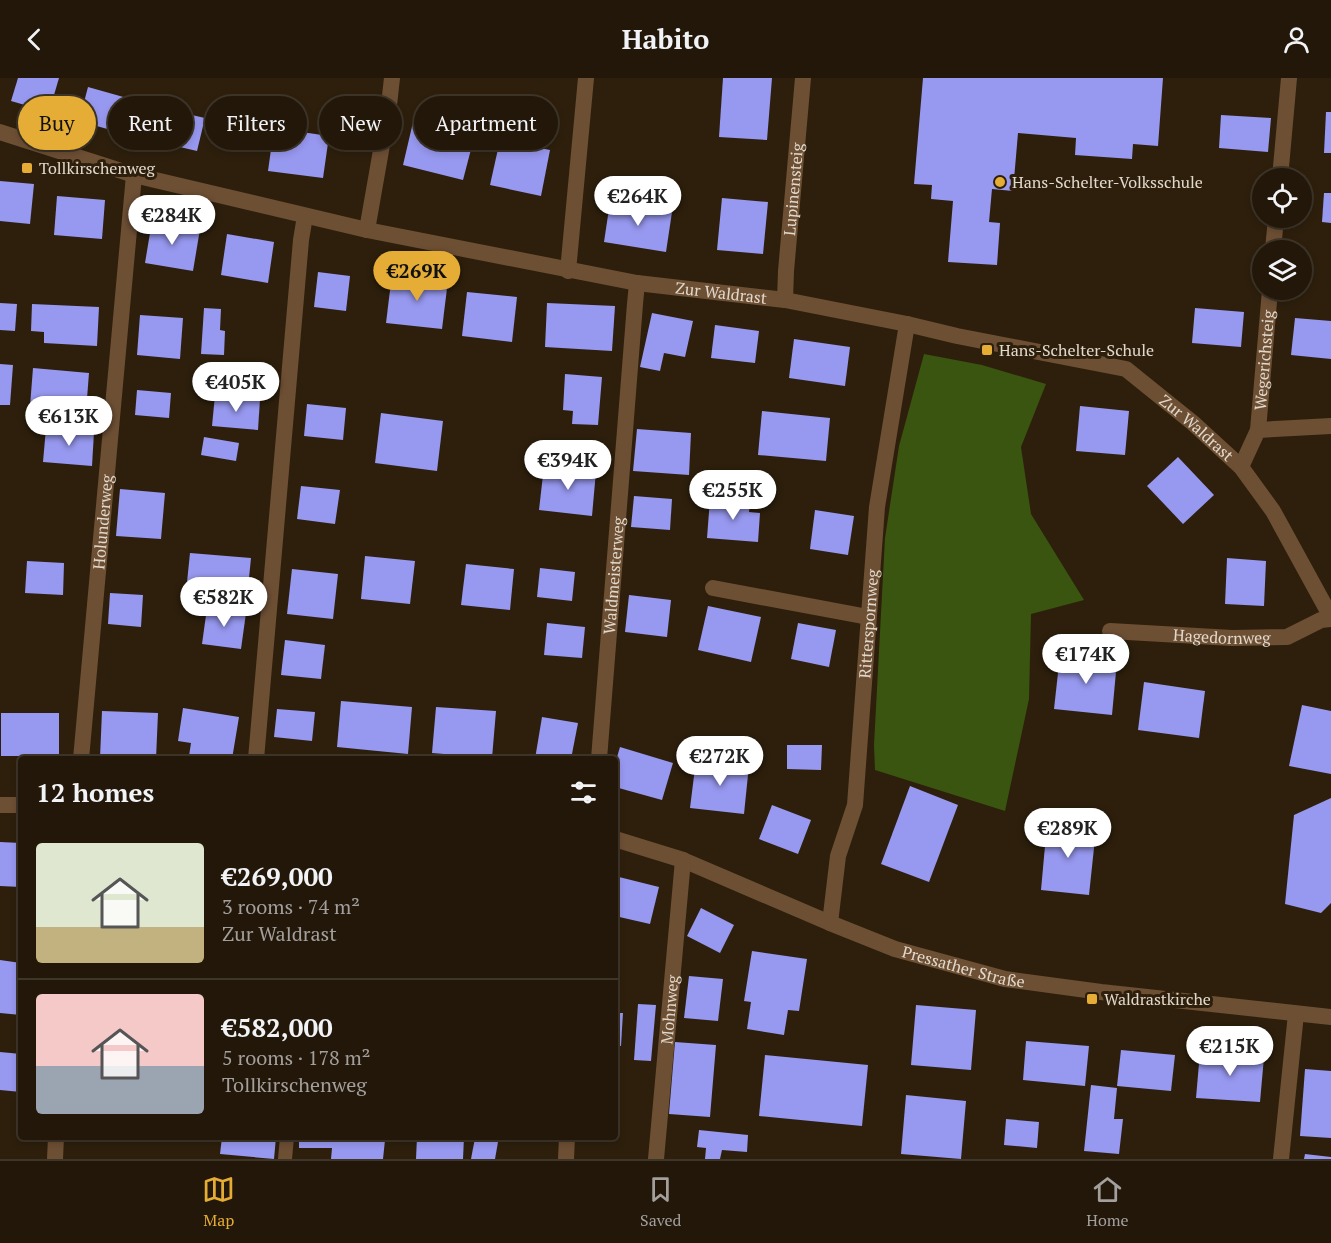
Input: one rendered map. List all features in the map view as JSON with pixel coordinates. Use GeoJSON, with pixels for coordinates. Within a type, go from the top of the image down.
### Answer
{"type":"FeatureCollection","features":[{"type":"Feature","properties":{"kind":"street"},"geometry":{"type":"LineString","coordinates":[[367,230],[392,78]]}},
{"type":"Feature","properties":{"kind":"street"},"geometry":{"type":"LineString","coordinates":[[568,271],[586,78]]}},
{"type":"Feature","properties":{"kind":"street","name":"Lupinensteig"},"geometry":{"type":"LineString","coordinates":[[785,300],[803,78]]}},
{"type":"Feature","properties":{"kind":"street"},"geometry":{"type":"LineString","coordinates":[[1281,168],[1289,78]]}},
{"type":"Feature","properties":{"kind":"street","name":"Zur Waldrast"},"geometry":{"type":"LineString","coordinates":[[0,132],[134,175],[367,230],[637,284],[785,300],[1126,369],[1193,423],[1241,467],[1273,511],[1331,618]]}},
{"type":"Feature","properties":{"kind":"street","name":"Holunderweg"},"geometry":{"type":"LineString","coordinates":[[81,756],[134,175]]}},
{"type":"Feature","properties":{"kind":"street"},"geometry":{"type":"LineString","coordinates":[[256,756],[305,216]]}},
{"type":"Feature","properties":{"kind":"street","name":"Waldmeisterweg"},"geometry":{"type":"LineString","coordinates":[[599,756],[637,284]]}},
{"type":"Feature","properties":{"kind":"street","name":"Wegerichsteig"},"geometry":{"type":"LineString","coordinates":[[1241,467],[1258,430],[1269,300]]}},
{"type":"Feature","properties":{"kind":"street","name":"Ritterspornweg"},"geometry":{"type":"LineString","coordinates":[[830,923],[838,856],[855,805],[877,507],[907,324]]}},
{"type":"Feature","properties":{"kind":"street"},"geometry":{"type":"LineString","coordinates":[[1258,430],[1331,426]]}},
{"type":"Feature","properties":{"kind":"street"},"geometry":{"type":"LineString","coordinates":[[713,588],[868,617]]}},
{"type":"Feature","properties":{"kind":"street","name":"Hagedornweg"},"geometry":{"type":"LineString","coordinates":[[1110,631],[1232,638],[1287,637],[1321,620],[1331,618]]}},
{"type":"Feature","properties":{"kind":"street"},"geometry":{"type":"LineString","coordinates":[[0,805],[18,805]]}},
{"type":"Feature","properties":{"kind":"street","name":"Pressather Straße"},"geometry":{"type":"LineString","coordinates":[[618,839],[684,860],[895,949],[1005,980],[1331,1017]]}},
{"type":"Feature","properties":{"kind":"street","name":"Mohnweg"},"geometry":{"type":"LineString","coordinates":[[656,1159],[684,860]]}},
{"type":"Feature","properties":{"kind":"street"},"geometry":{"type":"LineString","coordinates":[[1281,1159],[1296,1014]]}},
{"type":"Feature","properties":{"kind":"street"},"geometry":{"type":"LineString","coordinates":[[55,1159],[56,1140]]}},
{"type":"Feature","properties":{"kind":"street"},"geometry":{"type":"LineString","coordinates":[[566,1159],[567,1140]]}},
{"type":"Feature","properties":{"kind":"lane"},"geometry":{"type":"LineString","coordinates":[[285,1159],[288,1140]]}},
{"type":"Feature","properties":{"kind":"green space"},"geometry":{"type":"Polygon","coordinates":[[[924,354],[982,365],[1046,384],[1021,447],[1031,514],[1084,600],[1031,614],[1029,699],[1005,811],[875,770],[874,745],[885,538],[899,446],[924,354]]]}},
{"type":"Feature","properties":{"kind":"building"},"geometry":{"type":"Polygon","coordinates":[[[18,78],[59,78],[54,96],[18,96],[18,103],[11,101],[18,78]]]}},
{"type":"Feature","properties":{"kind":"building"},"geometry":{"type":"Polygon","coordinates":[[[723,78],[772,78],[767,140],[719,137],[723,78]]]}},
{"type":"Feature","properties":{"kind":"building"},"geometry":{"type":"Polygon","coordinates":[[[923,78],[1163,78],[1158,146],[1133,144],[1132,159],[1075,155],[1076,138],[1018,133],[1013,191],[992,189],[989,222],[1000,223],[997,265],[948,262],[953,201],[931,199],[932,185],[914,184],[923,78]]]}},
{"type":"Feature","properties":{"kind":"building"},"geometry":{"type":"Polygon","coordinates":[[[88,87],[120,96],[108,96],[108,129],[96,126],[96,96],[86,96],[88,87]]]}},
{"type":"Feature","properties":{"kind":"building"},"geometry":{"type":"Polygon","coordinates":[[[1326,112],[1331,112],[1331,153],[1324,153],[1326,112]]]}},
{"type":"Feature","properties":{"kind":"building"},"geometry":{"type":"Polygon","coordinates":[[[193,115],[205,118],[197,151],[193,150],[193,115]]]}},
{"type":"Feature","properties":{"kind":"building"},"geometry":{"type":"Polygon","coordinates":[[[1221,115],[1271,118],[1268,152],[1219,148],[1221,115]]]}},
{"type":"Feature","properties":{"kind":"building"},"geometry":{"type":"Polygon","coordinates":[[[414,118],[414,150],[471,150],[463,180],[403,165],[414,118]]]}},
{"type":"Feature","properties":{"kind":"building"},"geometry":{"type":"Polygon","coordinates":[[[307,133],[319,135],[319,150],[327,150],[323,178],[268,171],[271,150],[307,150],[307,133]]]}},
{"type":"Feature","properties":{"kind":"building"},"geometry":{"type":"Polygon","coordinates":[[[498,150],[550,150],[541,196],[490,185],[498,150]]]}},
{"type":"Feature","properties":{"kind":"building"},"geometry":{"type":"Polygon","coordinates":[[[0,181],[34,184],[30,224],[0,221],[0,181]]]}},
{"type":"Feature","properties":{"kind":"building"},"geometry":{"type":"Polygon","coordinates":[[[1324,193],[1331,193],[1331,223],[1322,222],[1324,193]]]}},
{"type":"Feature","properties":{"kind":"building"},"geometry":{"type":"Polygon","coordinates":[[[57,196],[105,200],[102,239],[54,235],[57,196]]]}},
{"type":"Feature","properties":{"kind":"building"},"geometry":{"type":"Polygon","coordinates":[[[722,198],[768,202],[763,254],[717,250],[722,198]]]}},
{"type":"Feature","properties":{"kind":"building"},"geometry":{"type":"Polygon","coordinates":[[[610,202],[672,212],[666,252],[604,242],[610,202]]]}},
{"type":"Feature","properties":{"kind":"building"},"geometry":{"type":"Polygon","coordinates":[[[152,221],[200,229],[193,271],[145,263],[152,221]]]}},
{"type":"Feature","properties":{"kind":"building"},"geometry":{"type":"Polygon","coordinates":[[[227,234],[274,242],[268,283],[221,275],[227,234]]]}},
{"type":"Feature","properties":{"kind":"building"},"geometry":{"type":"Polygon","coordinates":[[[318,272],[350,276],[346,311],[314,307],[318,272]]]}},
{"type":"Feature","properties":{"kind":"building"},"geometry":{"type":"Polygon","coordinates":[[[392,274],[448,280],[442,329],[386,323],[392,274]]]}},
{"type":"Feature","properties":{"kind":"building"},"geometry":{"type":"Polygon","coordinates":[[[467,292],[517,297],[512,342],[462,336],[467,292]]]}},
{"type":"Feature","properties":{"kind":"building"},"geometry":{"type":"Polygon","coordinates":[[[0,303],[17,304],[15,331],[0,330],[0,303]]]}},
{"type":"Feature","properties":{"kind":"building"},"geometry":{"type":"Polygon","coordinates":[[[547,303],[615,306],[612,351],[545,347],[547,303]]]}},
{"type":"Feature","properties":{"kind":"building"},"geometry":{"type":"Polygon","coordinates":[[[32,304],[99,307],[97,346],[44,343],[44,332],[31,331],[32,304]]]}},
{"type":"Feature","properties":{"kind":"building"},"geometry":{"type":"Polygon","coordinates":[[[204,308],[221,309],[220,330],[225,331],[224,355],[201,354],[204,308]]]}},
{"type":"Feature","properties":{"kind":"building"},"geometry":{"type":"Polygon","coordinates":[[[1195,308],[1244,312],[1241,347],[1192,343],[1195,308]]]}},
{"type":"Feature","properties":{"kind":"building"},"geometry":{"type":"Polygon","coordinates":[[[652,313],[693,321],[685,357],[664,353],[660,371],[640,367],[652,313]]]}},
{"type":"Feature","properties":{"kind":"building"},"geometry":{"type":"Polygon","coordinates":[[[140,315],[183,318],[180,359],[137,355],[140,315]]]}},
{"type":"Feature","properties":{"kind":"building"},"geometry":{"type":"Polygon","coordinates":[[[1295,318],[1331,321],[1331,359],[1291,355],[1295,318]]]}},
{"type":"Feature","properties":{"kind":"building"},"geometry":{"type":"Polygon","coordinates":[[[715,325],[759,331],[755,363],[711,358],[715,325]]]}},
{"type":"Feature","properties":{"kind":"building"},"geometry":{"type":"Polygon","coordinates":[[[794,339],[850,347],[845,386],[789,378],[794,339]]]}},
{"type":"Feature","properties":{"kind":"building"},"geometry":{"type":"Polygon","coordinates":[[[0,364],[13,365],[10,405],[0,405],[0,364]]]}},
{"type":"Feature","properties":{"kind":"building"},"geometry":{"type":"Polygon","coordinates":[[[33,368],[89,373],[85,424],[29,419],[33,368]]]}},
{"type":"Feature","properties":{"kind":"building"},"geometry":{"type":"Polygon","coordinates":[[[565,374],[602,377],[598,425],[572,424],[573,411],[563,410],[565,374]]]}},
{"type":"Feature","properties":{"kind":"building"},"geometry":{"type":"Polygon","coordinates":[[[137,390],[171,393],[169,418],[135,415],[137,390]]]}},
{"type":"Feature","properties":{"kind":"building"},"geometry":{"type":"Polygon","coordinates":[[[215,395],[260,399],[258,430],[212,426],[215,395]]]}},
{"type":"Feature","properties":{"kind":"building"},"geometry":{"type":"Polygon","coordinates":[[[307,404],[346,408],[343,440],[304,436],[307,404]]]}},
{"type":"Feature","properties":{"kind":"building"},"geometry":{"type":"Polygon","coordinates":[[[1080,406],[1129,411],[1125,455],[1076,451],[1080,406]]]}},
{"type":"Feature","properties":{"kind":"building"},"geometry":{"type":"Polygon","coordinates":[[[762,411],[830,418],[826,461],[758,455],[762,411]]]}},
{"type":"Feature","properties":{"kind":"building"},"geometry":{"type":"Polygon","coordinates":[[[381,413],[443,421],[437,471],[375,463],[381,413]]]}},
{"type":"Feature","properties":{"kind":"building"},"geometry":{"type":"Polygon","coordinates":[[[46,428],[94,432],[92,466],[43,462],[46,428]]]}},
{"type":"Feature","properties":{"kind":"building"},"geometry":{"type":"Polygon","coordinates":[[[637,429],[691,433],[689,475],[633,471],[637,429]]]}},
{"type":"Feature","properties":{"kind":"building"},"geometry":{"type":"Polygon","coordinates":[[[204,437],[239,443],[236,461],[201,455],[204,437]]]}},
{"type":"Feature","properties":{"kind":"building"},"geometry":{"type":"Polygon","coordinates":[[[1178,457],[1214,495],[1183,524],[1147,486],[1178,457]]]}},
{"type":"Feature","properties":{"kind":"building"},"geometry":{"type":"Polygon","coordinates":[[[544,466],[596,471],[592,516],[539,510],[544,466]]]}},
{"type":"Feature","properties":{"kind":"building"},"geometry":{"type":"Polygon","coordinates":[[[301,486],[340,490],[335,524],[297,519],[301,486]]]}},
{"type":"Feature","properties":{"kind":"building"},"geometry":{"type":"Polygon","coordinates":[[[120,489],[165,493],[161,539],[116,536],[120,489]]]}},
{"type":"Feature","properties":{"kind":"building"},"geometry":{"type":"Polygon","coordinates":[[[634,496],[672,499],[670,530],[631,527],[634,496]]]}},
{"type":"Feature","properties":{"kind":"building"},"geometry":{"type":"Polygon","coordinates":[[[710,499],[750,503],[749,512],[760,513],[758,542],[707,538],[710,499]]]}},
{"type":"Feature","properties":{"kind":"building"},"geometry":{"type":"Polygon","coordinates":[[[815,510],[854,516],[848,555],[810,549],[815,510]]]}},
{"type":"Feature","properties":{"kind":"building"},"geometry":{"type":"Polygon","coordinates":[[[190,553],[251,558],[247,598],[186,592],[190,553]]]}},
{"type":"Feature","properties":{"kind":"building"},"geometry":{"type":"Polygon","coordinates":[[[365,556],[415,561],[410,604],[361,599],[365,556]]]}},
{"type":"Feature","properties":{"kind":"building"},"geometry":{"type":"Polygon","coordinates":[[[1227,558],[1266,561],[1264,606],[1225,604],[1227,558]]]}},
{"type":"Feature","properties":{"kind":"building"},"geometry":{"type":"Polygon","coordinates":[[[27,561],[64,563],[63,595],[25,593],[27,561]]]}},
{"type":"Feature","properties":{"kind":"building"},"geometry":{"type":"Polygon","coordinates":[[[466,564],[514,569],[510,610],[461,605],[466,564]]]}},
{"type":"Feature","properties":{"kind":"building"},"geometry":{"type":"Polygon","coordinates":[[[540,568],[575,572],[572,601],[537,597],[540,568]]]}},
{"type":"Feature","properties":{"kind":"building"},"geometry":{"type":"Polygon","coordinates":[[[292,569],[338,574],[333,619],[287,614],[292,569]]]}},
{"type":"Feature","properties":{"kind":"building"},"geometry":{"type":"Polygon","coordinates":[[[110,593],[143,595],[141,627],[108,624],[110,593]]]}},
{"type":"Feature","properties":{"kind":"building"},"geometry":{"type":"Polygon","coordinates":[[[629,595],[671,600],[667,637],[625,632],[629,595]]]}},
{"type":"Feature","properties":{"kind":"building"},"geometry":{"type":"Polygon","coordinates":[[[708,606],[761,617],[751,662],[698,650],[708,606]]]}},
{"type":"Feature","properties":{"kind":"building"},"geometry":{"type":"Polygon","coordinates":[[[207,608],[246,613],[241,649],[202,644],[207,608]]]}},
{"type":"Feature","properties":{"kind":"building"},"geometry":{"type":"Polygon","coordinates":[[[547,623],[585,627],[582,658],[544,655],[547,623]]]}},
{"type":"Feature","properties":{"kind":"building"},"geometry":{"type":"Polygon","coordinates":[[[798,623],[836,630],[829,667],[791,659],[798,623]]]}},
{"type":"Feature","properties":{"kind":"building"},"geometry":{"type":"Polygon","coordinates":[[[285,640],[325,645],[321,679],[281,675],[285,640]]]}},
{"type":"Feature","properties":{"kind":"building"},"geometry":{"type":"Polygon","coordinates":[[[1060,655],[1117,661],[1112,715],[1054,709],[1060,655]]]}},
{"type":"Feature","properties":{"kind":"building"},"geometry":{"type":"Polygon","coordinates":[[[1144,682],[1205,691],[1199,738],[1138,730],[1144,682]]]}},
{"type":"Feature","properties":{"kind":"building"},"geometry":{"type":"Polygon","coordinates":[[[341,701],[412,707],[408,754],[337,747],[341,701]]]}},
{"type":"Feature","properties":{"kind":"building"},"geometry":{"type":"Polygon","coordinates":[[[1302,705],[1331,711],[1331,774],[1289,766],[1302,705]]]}},
{"type":"Feature","properties":{"kind":"building"},"geometry":{"type":"Polygon","coordinates":[[[436,707],[496,711],[492,756],[432,753],[436,707]]]}},
{"type":"Feature","properties":{"kind":"building"},"geometry":{"type":"Polygon","coordinates":[[[183,708],[239,717],[232,756],[189,756],[191,743],[178,741],[183,708]]]}},
{"type":"Feature","properties":{"kind":"building"},"geometry":{"type":"Polygon","coordinates":[[[277,709],[315,712],[312,741],[274,737],[277,709]]]}},
{"type":"Feature","properties":{"kind":"building"},"geometry":{"type":"Polygon","coordinates":[[[102,711],[158,713],[156,756],[100,756],[102,711]]]}},
{"type":"Feature","properties":{"kind":"building"},"geometry":{"type":"Polygon","coordinates":[[[1,713],[59,713],[59,756],[1,756],[1,713]]]}},
{"type":"Feature","properties":{"kind":"building"},"geometry":{"type":"Polygon","coordinates":[[[542,717],[578,723],[572,756],[536,756],[542,717]]]}},
{"type":"Feature","properties":{"kind":"building"},"geometry":{"type":"Polygon","coordinates":[[[787,745],[822,745],[821,770],[787,769],[787,745]]]}},
{"type":"Feature","properties":{"kind":"building"},"geometry":{"type":"Polygon","coordinates":[[[620,747],[673,763],[662,800],[618,788],[617,756],[620,747]]]}},
{"type":"Feature","properties":{"kind":"building"},"geometry":{"type":"Polygon","coordinates":[[[696,760],[749,765],[744,814],[690,808],[696,760]]]}},
{"type":"Feature","properties":{"kind":"building"},"geometry":{"type":"Polygon","coordinates":[[[910,786],[958,805],[929,882],[881,864],[910,786]]]}},
{"type":"Feature","properties":{"kind":"building"},"geometry":{"type":"Polygon","coordinates":[[[1331,798],[1331,903],[1321,913],[1285,904],[1294,815],[1331,798]]]}},
{"type":"Feature","properties":{"kind":"building"},"geometry":{"type":"Polygon","coordinates":[[[772,805],[811,820],[798,854],[759,839],[772,805]]]}},
{"type":"Feature","properties":{"kind":"building"},"geometry":{"type":"Polygon","coordinates":[[[1047,824],[1096,829],[1089,895],[1041,890],[1047,824]]]}},
{"type":"Feature","properties":{"kind":"building"},"geometry":{"type":"Polygon","coordinates":[[[0,842],[18,843],[18,887],[0,886],[0,842]]]}},
{"type":"Feature","properties":{"kind":"building"},"geometry":{"type":"Polygon","coordinates":[[[618,877],[659,887],[650,924],[618,917],[618,877]]]}},
{"type":"Feature","properties":{"kind":"building"},"geometry":{"type":"Polygon","coordinates":[[[701,908],[734,925],[720,953],[687,936],[701,908]]]}},
{"type":"Feature","properties":{"kind":"building"},"geometry":{"type":"Polygon","coordinates":[[[752,951],[807,959],[799,1011],[788,1010],[784,1035],[747,1029],[751,1002],[744,1001],[752,951]]]}},
{"type":"Feature","properties":{"kind":"building"},"geometry":{"type":"Polygon","coordinates":[[[0,960],[18,963],[18,1015],[0,1013],[0,960]]]}},
{"type":"Feature","properties":{"kind":"building"},"geometry":{"type":"Polygon","coordinates":[[[689,976],[723,979],[718,1021],[684,1018],[689,976]]]}},
{"type":"Feature","properties":{"kind":"building"},"geometry":{"type":"Polygon","coordinates":[[[638,1004],[656,1005],[651,1061],[634,1060],[638,1004]]]}},
{"type":"Feature","properties":{"kind":"building"},"geometry":{"type":"Polygon","coordinates":[[[916,1005],[976,1010],[971,1070],[911,1065],[916,1005]]]}},
{"type":"Feature","properties":{"kind":"building"},"geometry":{"type":"Polygon","coordinates":[[[618,1013],[623,1013],[621,1046],[618,1046],[618,1013]]]}},
{"type":"Feature","properties":{"kind":"building"},"geometry":{"type":"Polygon","coordinates":[[[1026,1041],[1089,1046],[1085,1086],[1023,1080],[1026,1041]]]}},
{"type":"Feature","properties":{"kind":"building"},"geometry":{"type":"Polygon","coordinates":[[[675,1042],[716,1045],[710,1117],[669,1114],[675,1042]]]}},
{"type":"Feature","properties":{"kind":"building"},"geometry":{"type":"Polygon","coordinates":[[[1121,1050],[1175,1055],[1171,1091],[1117,1086],[1121,1050]]]}},
{"type":"Feature","properties":{"kind":"building"},"geometry":{"type":"Polygon","coordinates":[[[0,1052],[18,1054],[18,1092],[0,1090],[0,1052]]]}},
{"type":"Feature","properties":{"kind":"building"},"geometry":{"type":"Polygon","coordinates":[[[1200,1052],[1264,1057],[1260,1102],[1196,1098],[1200,1052]]]}},
{"type":"Feature","properties":{"kind":"building"},"geometry":{"type":"Polygon","coordinates":[[[765,1055],[868,1065],[862,1126],[759,1116],[765,1055]]]}},
{"type":"Feature","properties":{"kind":"building"},"geometry":{"type":"Polygon","coordinates":[[[1305,1069],[1331,1071],[1331,1138],[1300,1136],[1305,1069]]]}},
{"type":"Feature","properties":{"kind":"building"},"geometry":{"type":"Polygon","coordinates":[[[1091,1085],[1117,1088],[1114,1119],[1123,1119],[1119,1154],[1084,1151],[1091,1085]]]}},
{"type":"Feature","properties":{"kind":"building"},"geometry":{"type":"Polygon","coordinates":[[[906,1095],[966,1101],[961,1159],[901,1154],[906,1095]]]}},
{"type":"Feature","properties":{"kind":"building"},"geometry":{"type":"Polygon","coordinates":[[[1006,1119],[1039,1122],[1037,1148],[1004,1145],[1006,1119]]]}},
{"type":"Feature","properties":{"kind":"building"},"geometry":{"type":"Polygon","coordinates":[[[699,1130],[748,1135],[747,1152],[722,1150],[720,1159],[705,1159],[706,1148],[697,1147],[699,1130]]]}},
{"type":"Feature","properties":{"kind":"building"},"geometry":{"type":"Polygon","coordinates":[[[222,1140],[276,1140],[274,1159],[220,1154],[222,1140]]]}},
{"type":"Feature","properties":{"kind":"building"},"geometry":{"type":"Polygon","coordinates":[[[299,1140],[385,1140],[383,1159],[331,1159],[332,1148],[299,1148],[299,1140]]]}},
{"type":"Feature","properties":{"kind":"building"},"geometry":{"type":"Polygon","coordinates":[[[417,1140],[464,1140],[463,1159],[416,1159],[417,1140]]]}},
{"type":"Feature","properties":{"kind":"building"},"geometry":{"type":"Polygon","coordinates":[[[475,1140],[498,1142],[495,1159],[471,1159],[475,1140]]]}},
{"type":"Feature","properties":{"kind":"building"},"geometry":{"type":"Polygon","coordinates":[[[1305,1154],[1331,1157],[1331,1159],[1304,1159],[1305,1154]]]}},
{"type":"Feature","properties":{"kind":"place","name":"Tollkirschenweg"},"geometry":{"type":"Point","coordinates":[27,168]}},
{"type":"Feature","properties":{"kind":"place","name":"Hans-Schelter-Volksschule"},"geometry":{"type":"Point","coordinates":[1000,182]}},
{"type":"Feature","properties":{"kind":"place","name":"Hans-Schelter-Schule"},"geometry":{"type":"Point","coordinates":[987,350]}},
{"type":"Feature","properties":{"kind":"place","name":"Waldrastkirche"},"geometry":{"type":"Point","coordinates":[1092,999]}}]}
